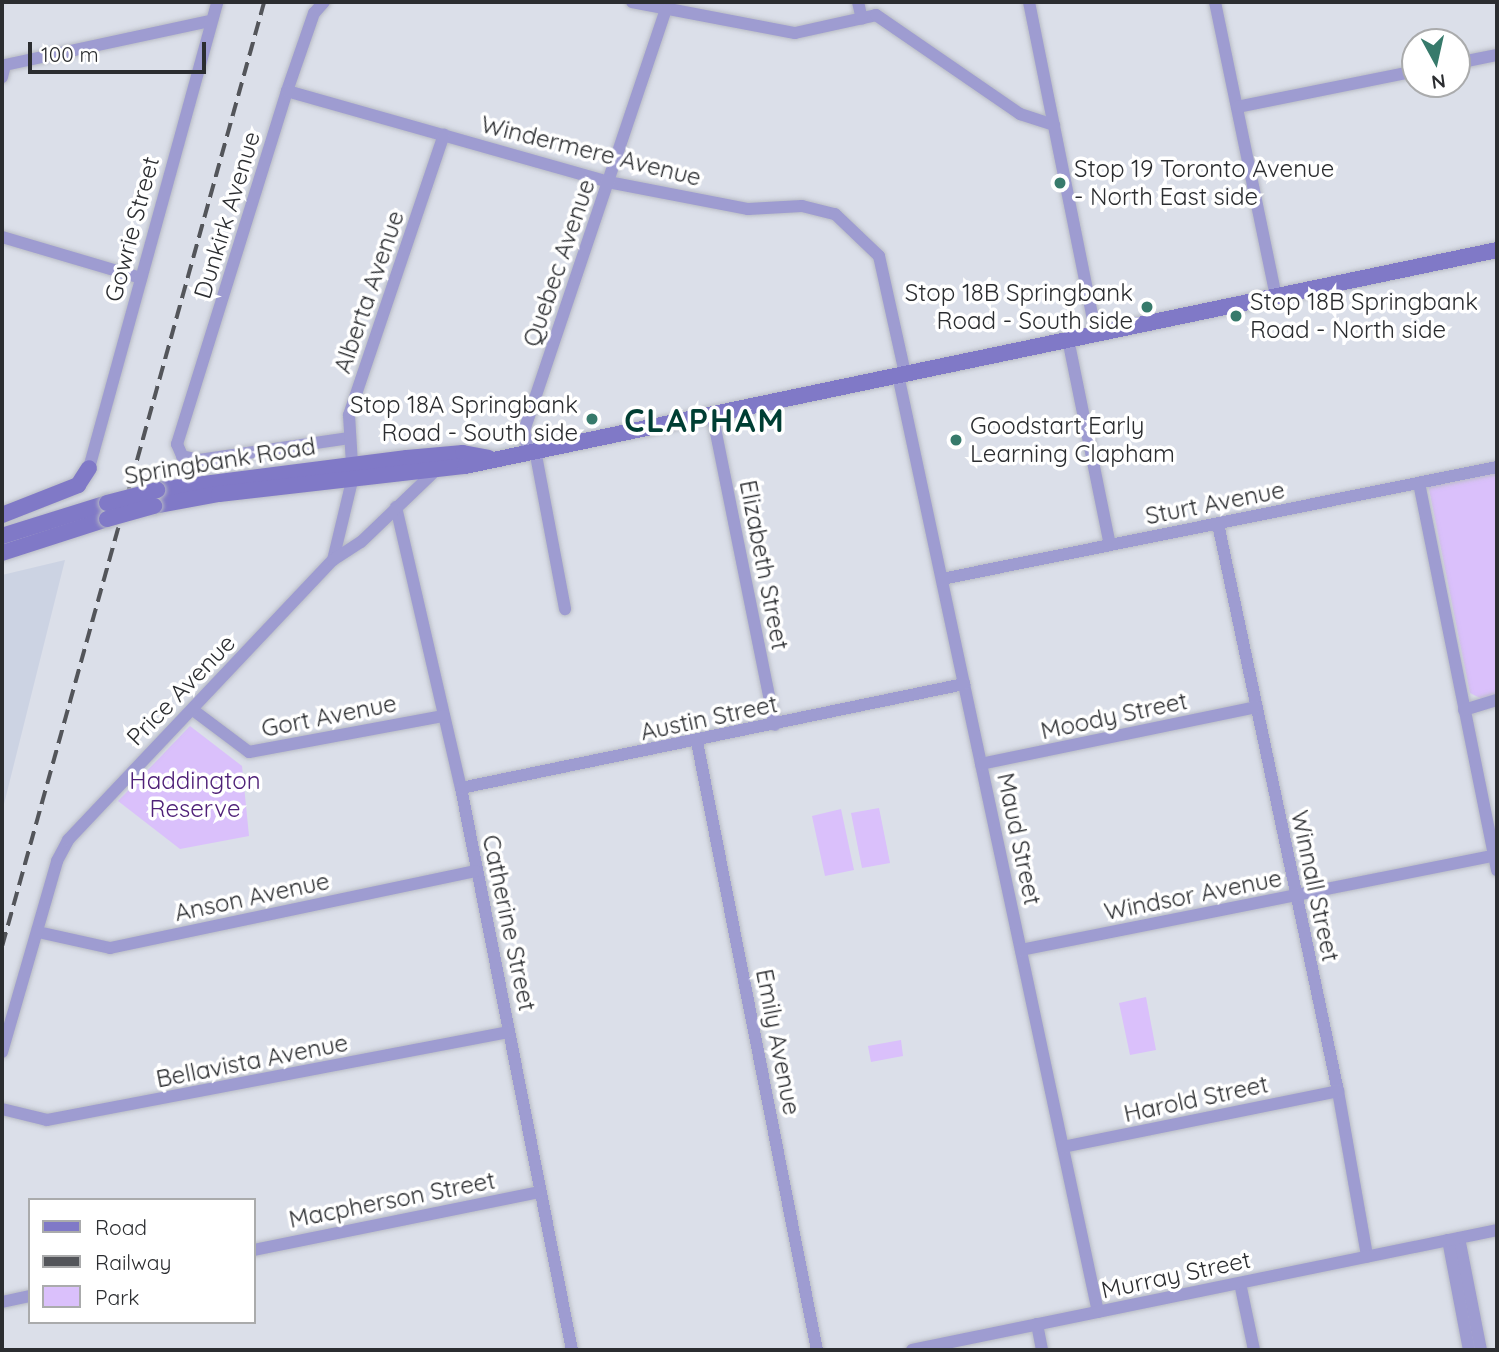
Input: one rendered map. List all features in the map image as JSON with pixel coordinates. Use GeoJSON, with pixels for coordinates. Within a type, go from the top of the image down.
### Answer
{"type":"FeatureCollection","features":[{"type":"Feature","properties":{"kind":"main road","name":"Springbank Road"},"geometry":{"type":"LineString","coordinates":[[155,498],[219,494],[435,471],[1497,250]]}},
{"type":"Feature","properties":{"kind":"main road","name":"Springbank Road"},"geometry":{"type":"LineString","coordinates":[[2,553],[107,511],[155,498],[352,464],[463,453],[491,459]]}},
{"type":"Feature","properties":{"kind":"main road"},"geometry":{"type":"LineString","coordinates":[[352,464],[352,481]]}},
{"type":"Feature","properties":{"kind":"main road"},"geometry":{"type":"LineString","coordinates":[[2,515],[78,485],[89,468]]}},
{"type":"Feature","properties":{"kind":"main road"},"geometry":{"type":"LineString","coordinates":[[51,496],[74,513]]}},
{"type":"Feature","properties":{"kind":"main road","name":"Springbank Road"},"geometry":{"type":"LineString","coordinates":[[2,536],[74,513],[107,511]]}},
{"type":"Feature","properties":{"kind":"street","name":"Gowrie Street"},"geometry":{"type":"LineString","coordinates":[[89,468],[217,2]]}},
{"type":"Feature","properties":{"kind":"street","name":"Dunkirk Avenue"},"geometry":{"type":"LineString","coordinates":[[177,444],[287,91],[314,13],[324,2]]}},
{"type":"Feature","properties":{"kind":"street"},"geometry":{"type":"LineString","coordinates":[[632,2],[795,33],[876,15],[1020,114],[1054,125]]}},
{"type":"Feature","properties":{"kind":"street"},"geometry":{"type":"LineString","coordinates":[[859,2],[862,19]]}},
{"type":"Feature","properties":{"kind":"street"},"geometry":{"type":"LineString","coordinates":[[1030,2],[1096,334]]}},
{"type":"Feature","properties":{"kind":"street"},"geometry":{"type":"LineString","coordinates":[[1215,2],[1276,297]]}},
{"type":"Feature","properties":{"kind":"street","name":"Quebec Avenue"},"geometry":{"type":"LineString","coordinates":[[565,609],[531,450],[524,431],[666,10]]}},
{"type":"Feature","properties":{"kind":"street"},"geometry":{"type":"LineString","coordinates":[[3,69],[210,21]]}},
{"type":"Feature","properties":{"kind":"street"},"geometry":{"type":"LineString","coordinates":[[1471,60],[1497,55]]}},
{"type":"Feature","properties":{"kind":"street"},"geometry":{"type":"LineString","coordinates":[[1237,107],[1401,74]]}},
{"type":"Feature","properties":{"kind":"street","name":"Windermere Avenue"},"geometry":{"type":"LineString","coordinates":[[287,91],[608,182],[748,208],[802,206],[835,214],[879,256],[901,374]]}},
{"type":"Feature","properties":{"kind":"street","name":"Alberta Avenue"},"geometry":{"type":"LineString","coordinates":[[352,464],[349,415],[444,135]]}},
{"type":"Feature","properties":{"kind":"street"},"geometry":{"type":"LineString","coordinates":[[2,237],[141,278]]}},
{"type":"Feature","properties":{"kind":"street"},"geometry":{"type":"LineString","coordinates":[[1068,339],[1110,545]]}},
{"type":"Feature","properties":{"kind":"street","name":"Maud Street"},"geometry":{"type":"LineString","coordinates":[[901,374],[1098,1312]]}},
{"type":"Feature","properties":{"kind":"street","name":"Elizabeth Street"},"geometry":{"type":"LineString","coordinates":[[712,413],[775,726]]}},
{"type":"Feature","properties":{"kind":"street","name":"Springbank Road"},"geometry":{"type":"LineString","coordinates":[[177,444],[182,456],[199,460],[349,438]]}},
{"type":"Feature","properties":{"kind":"street","name":"Sturt Avenue"},"geometry":{"type":"LineString","coordinates":[[942,579],[1497,467]]}},
{"type":"Feature","properties":{"kind":"street","name":"Price Avenue"},"geometry":{"type":"LineString","coordinates":[[2,1052],[57,861],[68,840],[333,560],[361,542],[435,471]]}},
{"type":"Feature","properties":{"kind":"street","name":"Price Avenue"},"geometry":{"type":"LineString","coordinates":[[333,560],[352,481]]}},
{"type":"Feature","properties":{"kind":"street"},"geometry":{"type":"LineString","coordinates":[[1419,483],[1497,870]]}},
{"type":"Feature","properties":{"kind":"street","name":"Catherine Street"},"geometry":{"type":"LineString","coordinates":[[396,507],[461,788],[475,871],[572,1350]]}},
{"type":"Feature","properties":{"kind":"street","name":"Winnall Street"},"geometry":{"type":"LineString","coordinates":[[1218,524],[1338,1091],[1367,1256]]}},
{"type":"Feature","properties":{"kind":"street","name":"Austin Street"},"geometry":{"type":"LineString","coordinates":[[461,788],[775,726],[964,684]]}},
{"type":"Feature","properties":{"kind":"street"},"geometry":{"type":"LineString","coordinates":[[1464,710],[1497,700]]}},
{"type":"Feature","properties":{"kind":"street","name":"Moody Street"},"geometry":{"type":"LineString","coordinates":[[981,764],[1256,707]]}},
{"type":"Feature","properties":{"kind":"street","name":"Gort Avenue"},"geometry":{"type":"LineString","coordinates":[[193,710],[249,752],[444,716]]}},
{"type":"Feature","properties":{"kind":"street","name":"Emily Avenue"},"geometry":{"type":"LineString","coordinates":[[697,742],[817,1350]]}},
{"type":"Feature","properties":{"kind":"street","name":"Windsor Avenue"},"geometry":{"type":"LineString","coordinates":[[1021,950],[1496,856]]}},
{"type":"Feature","properties":{"kind":"street","name":"Anson Avenue"},"geometry":{"type":"LineString","coordinates":[[38,932],[110,948],[475,871]]}},
{"type":"Feature","properties":{"kind":"street","name":"Bellavista Avenue"},"geometry":{"type":"LineString","coordinates":[[2,1110],[47,1120],[509,1032]]}},
{"type":"Feature","properties":{"kind":"street","name":"Harold Street"},"geometry":{"type":"LineString","coordinates":[[1063,1147],[1338,1091]]}},
{"type":"Feature","properties":{"kind":"street","name":"Macpherson Street"},"geometry":{"type":"LineString","coordinates":[[256,1250],[539,1192]]}},
{"type":"Feature","properties":{"kind":"street","name":"Murray Street"},"geometry":{"type":"LineString","coordinates":[[912,1350],[1497,1230]]}},
{"type":"Feature","properties":{"kind":"street"},"geometry":{"type":"LineString","coordinates":[[1453,1239],[1469,1350]]}},
{"type":"Feature","properties":{"kind":"street"},"geometry":{"type":"LineString","coordinates":[[1453,1239],[1481,1350]]}},
{"type":"Feature","properties":{"kind":"street"},"geometry":{"type":"LineString","coordinates":[[1240,1283],[1254,1350]]}},
{"type":"Feature","properties":{"kind":"street"},"geometry":{"type":"LineString","coordinates":[[2,1302],[28,1296]]}},
{"type":"Feature","properties":{"kind":"street"},"geometry":{"type":"LineString","coordinates":[[1037,1324],[1042,1350]]}},
{"type":"Feature","properties":{"kind":"shaded area"},"geometry":{"type":"Polygon","coordinates":[[[65,560],[3,808],[2,811],[2,575],[65,560]]]}},
{"type":"Feature","properties":{"kind":"green space"},"geometry":{"type":"Polygon","coordinates":[[[1497,470],[1497,695],[1482,699],[1470,693],[1428,484],[1497,470]]]}},
{"type":"Feature","properties":{"kind":"green space","name":"Haddington Reserve"},"geometry":{"type":"Polygon","coordinates":[[[190,726],[242,766],[249,836],[180,849],[118,801],[190,726]]]}},
{"type":"Feature","properties":{"kind":"green space"},"geometry":{"type":"Polygon","coordinates":[[[879,808],[890,863],[862,868],[851,813],[879,808]]]}},
{"type":"Feature","properties":{"kind":"green space"},"geometry":{"type":"Polygon","coordinates":[[[841,809],[854,870],[825,876],[812,816],[841,809]]]}},
{"type":"Feature","properties":{"kind":"green space"},"geometry":{"type":"Polygon","coordinates":[[[1146,997],[1156,1050],[1130,1055],[1119,1003],[1146,997]]]}},
{"type":"Feature","properties":{"kind":"green space"},"geometry":{"type":"Polygon","coordinates":[[[901,1040],[903,1056],[871,1062],[868,1046],[901,1040]]]}},
{"type":"Feature","properties":{"kind":"railway"},"geometry":{"type":"LineString","coordinates":[[2,946],[264,2]]}},
{"type":"Feature","properties":{"kind":"place","name":"Stop 19 Toronto Avenue - North East side"},"geometry":{"type":"Point","coordinates":[1060,183]}},
{"type":"Feature","properties":{"kind":"place","name":"Stop 18B Springbank Road - South side"},"geometry":{"type":"Point","coordinates":[1147,307]}},
{"type":"Feature","properties":{"kind":"place","name":"Stop 18B Springbank Road - North side"},"geometry":{"type":"Point","coordinates":[1236,316]}},
{"type":"Feature","properties":{"kind":"place","name":"Stop 18A Springbank Road - South side"},"geometry":{"type":"Point","coordinates":[592,419]}},
{"type":"Feature","properties":{"kind":"place","name":"Goodstart Early Learning Clapham"},"geometry":{"type":"Point","coordinates":[956,440]}},
{"type":"Feature","properties":{"kind":"district","name":"CLAPHAM"},"geometry":{"type":"Point","coordinates":[705,420]}}]}
